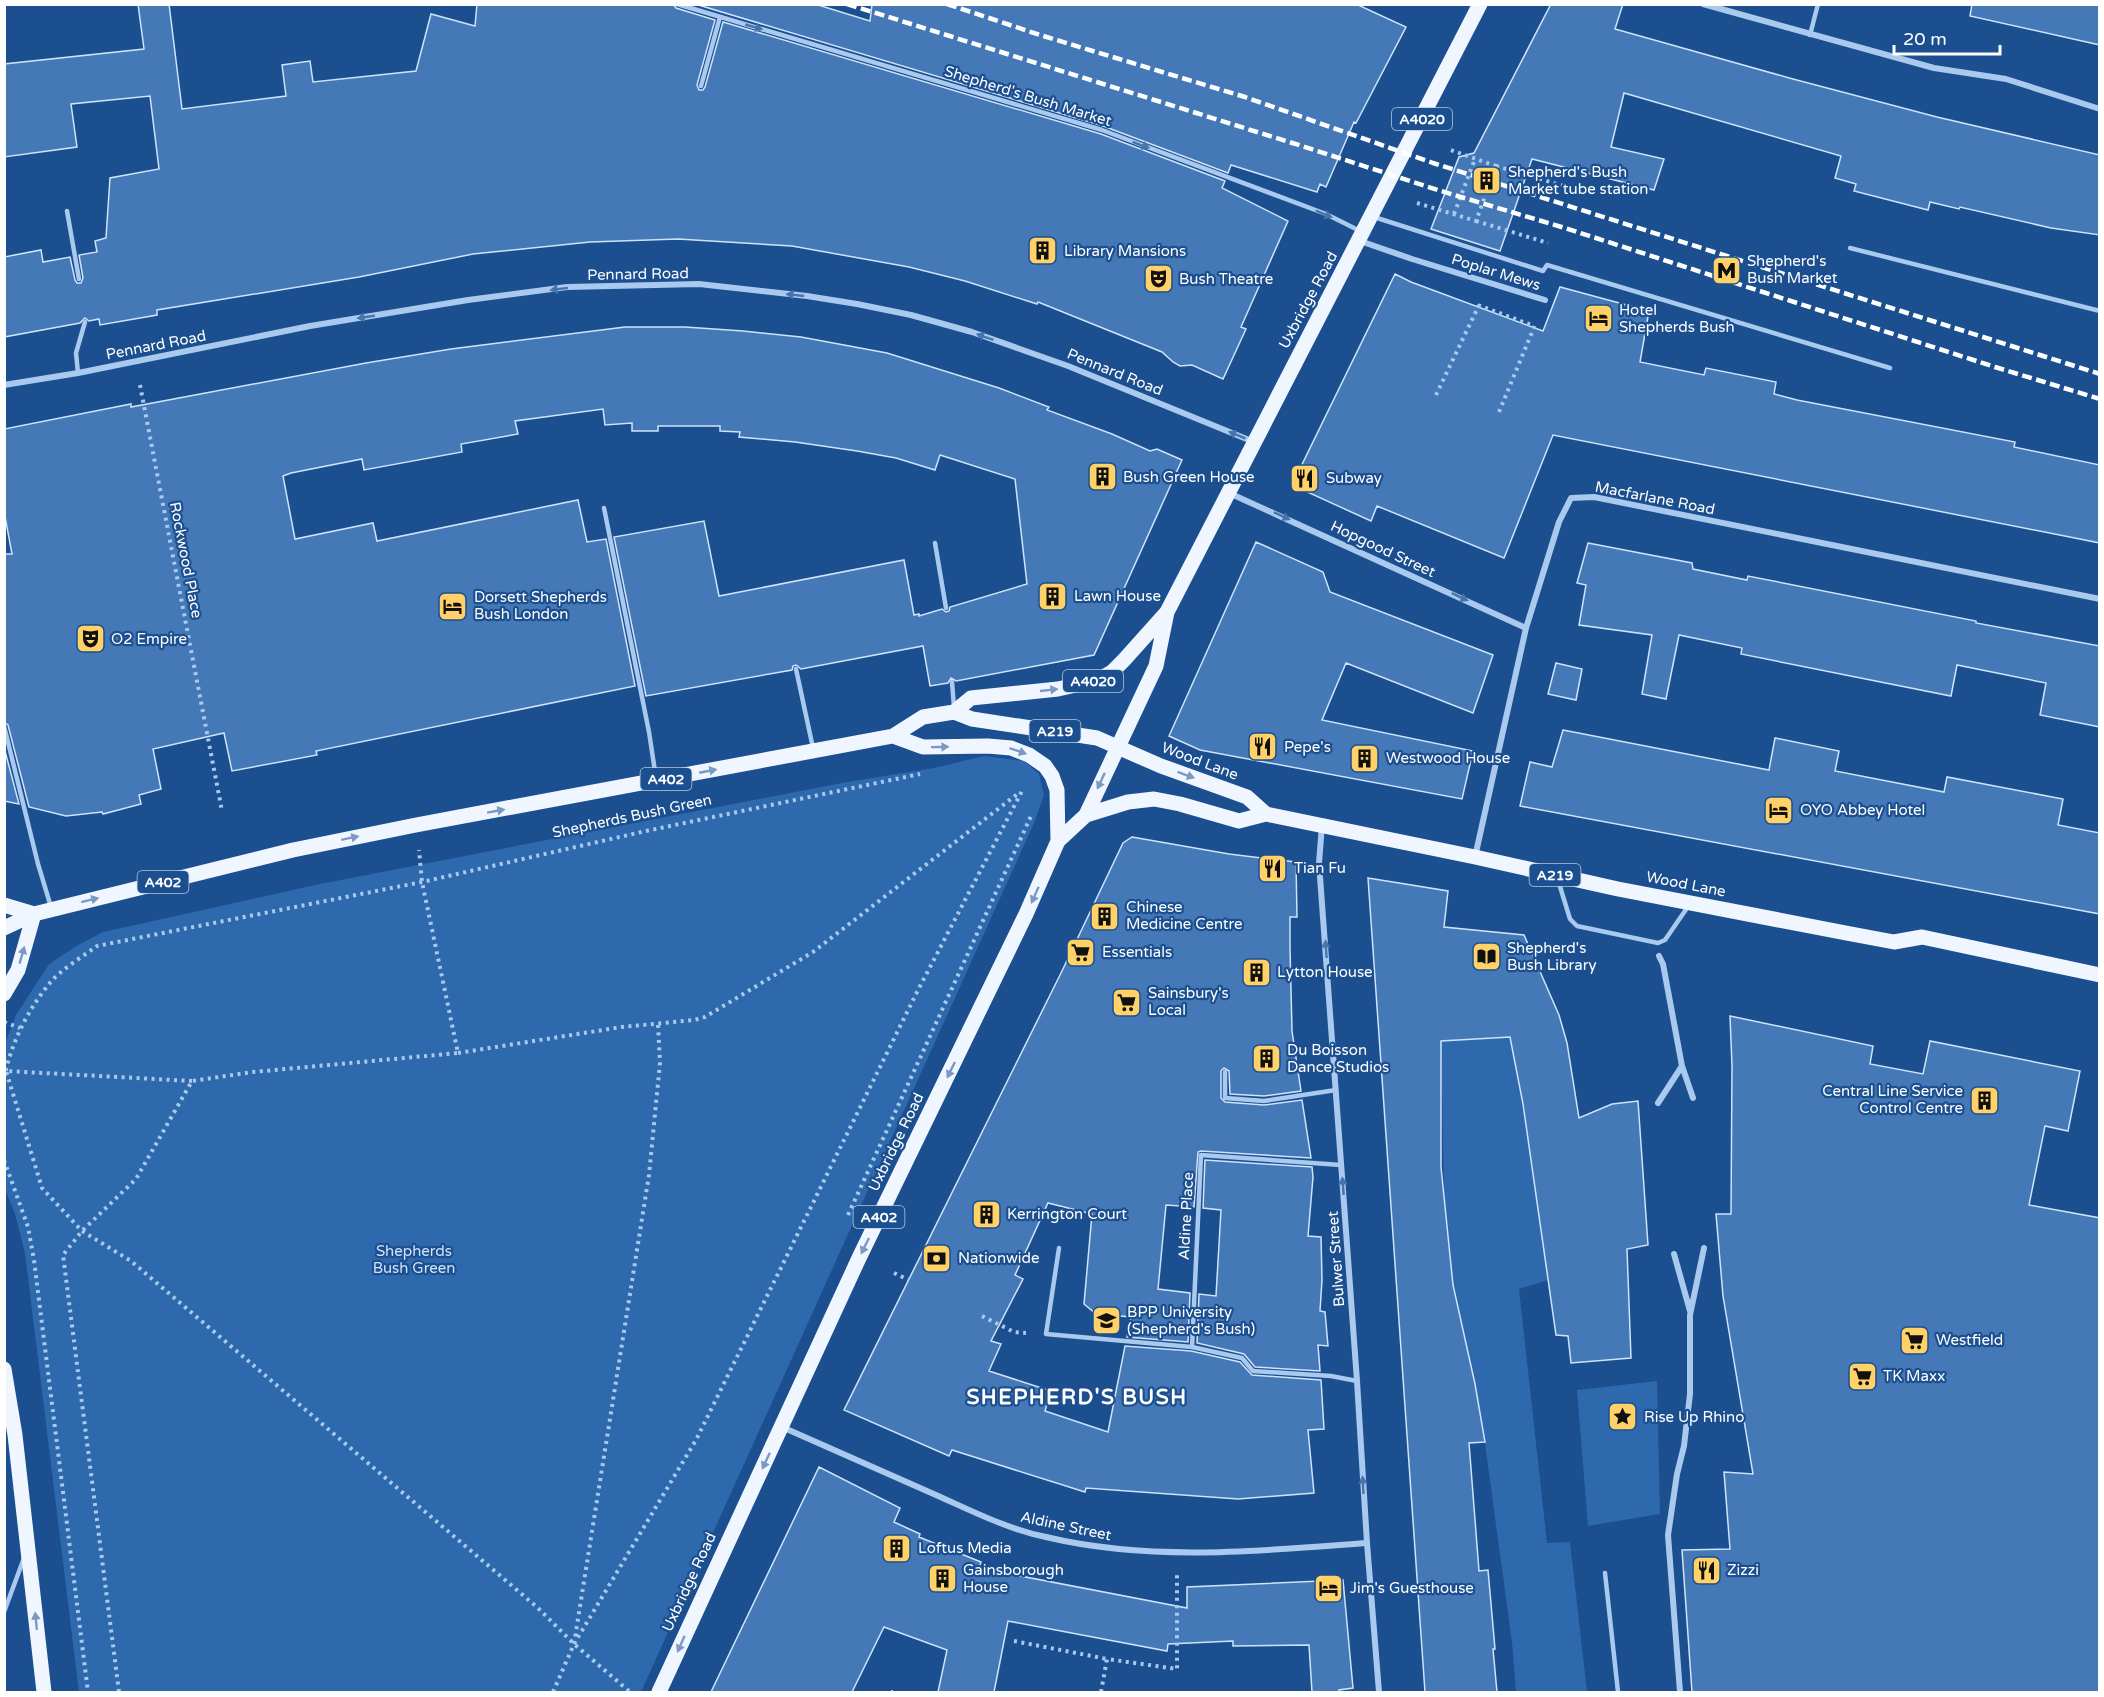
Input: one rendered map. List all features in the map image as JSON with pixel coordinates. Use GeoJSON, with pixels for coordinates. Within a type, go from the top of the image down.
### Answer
{"type":"FeatureCollection","features":[{"type":"Feature","properties":{"kind":"main road","name":"Uxbridge Road"},"geometry":{"type":"LineString","coordinates":[[991,696],[1058,689],[1098,680],[1112,672],[1167,612],[1480,4]]}},
{"type":"Feature","properties":{"kind":"main road","name":"Uxbridge Road"},"geometry":{"type":"LineString","coordinates":[[659,1692],[860,1258],[1026,914],[1058,841],[1086,815],[1156,666],[1167,612]]}},
{"type":"Feature","properties":{"kind":"main road","name":"Shepherds Bush Green"},"geometry":{"type":"LineString","coordinates":[[954,712],[971,698],[991,696]]}},
{"type":"Feature","properties":{"kind":"main road","name":"Shepherds Bush Green"},"geometry":{"type":"LineString","coordinates":[[4,928],[34,914],[293,850],[893,736],[922,717],[954,712],[972,719],[1098,738],[1117,746]]}},
{"type":"Feature","properties":{"kind":"main road","name":"A402"},"geometry":{"type":"LineString","coordinates":[[893,736],[922,747],[1000,747],[1011,748],[1029,755],[1045,766],[1057,790],[1058,841]]}},
{"type":"Feature","properties":{"kind":"main road","name":"Wood Lane"},"geometry":{"type":"LineString","coordinates":[[1117,746],[1161,766],[1247,797],[1266,814]]}},
{"type":"Feature","properties":{"kind":"main road","name":"Wood Lane"},"geometry":{"type":"LineString","coordinates":[[1086,815],[1128,802],[1154,799],[1239,821],[1266,814],[1690,903],[1894,942],[1922,937],[2100,975]]}},
{"type":"Feature","properties":{"kind":"main road","name":"Shepherds Bush Green"},"geometry":{"type":"LineString","coordinates":[[4,905],[34,914]]}},
{"type":"Feature","properties":{"kind":"main road"},"geometry":{"type":"LineString","coordinates":[[4,994],[18,970],[34,914]]}},
{"type":"Feature","properties":{"kind":"main road"},"geometry":{"type":"LineString","coordinates":[[4,1369],[10,1436],[28,1548],[43,1686],[34,1692]]}},
{"type":"Feature","properties":{"kind":"street"},"geometry":{"type":"LineString","coordinates":[[1703,4],[1934,68],[2006,80],[2100,109]]}},
{"type":"Feature","properties":{"kind":"street","name":"Poplar Mews"},"geometry":{"type":"LineString","coordinates":[[1361,237],[1412,259],[1545,300]]}},
{"type":"Feature","properties":{"kind":"street","name":"Pennard Road"},"geometry":{"type":"LineString","coordinates":[[4,385],[78,373],[310,326],[468,300],[567,287],[699,285],[807,296],[857,304],[911,315],[972,332],[1068,366],[1255,442]]}},
{"type":"Feature","properties":{"kind":"street","name":"Hopgood Street"},"geometry":{"type":"LineString","coordinates":[[1229,493],[1526,628]]}},
{"type":"Feature","properties":{"kind":"street","name":"Macfarlane Road"},"geometry":{"type":"LineString","coordinates":[[1475,857],[1526,628],[1559,522],[1571,498],[1594,497],[2100,599]]}},
{"type":"Feature","properties":{"kind":"street","name":"Bulwer Street"},"geometry":{"type":"LineString","coordinates":[[1323,825],[1319,863],[1379,1692]]}},
{"type":"Feature","properties":{"kind":"street"},"geometry":{"type":"LineString","coordinates":[[1659,956],[1663,964],[1682,1066],[1693,1098]]}},
{"type":"Feature","properties":{"kind":"street"},"geometry":{"type":"LineString","coordinates":[[1658,1103],[1682,1066]]}},
{"type":"Feature","properties":{"kind":"street"},"geometry":{"type":"LineString","coordinates":[[1680,1692],[1668,1535],[1689,1404],[1690,1315],[1704,1248]]}},
{"type":"Feature","properties":{"kind":"street"},"geometry":{"type":"LineString","coordinates":[[1674,1254],[1690,1315]]}},
{"type":"Feature","properties":{"kind":"street","name":"Aldine Street"},"geometry":{"type":"LineString","coordinates":[[782,1427],[1002,1525],[1044,1537],[1097,1547],[1148,1552],[1211,1553],[1367,1543]]}},
{"type":"Feature","properties":{"kind":"lane","name":"Shepherd's Bush Market"},"geometry":{"type":"LineString","coordinates":[[678,4],[1102,130],[1326,214],[1361,237]]}},
{"type":"Feature","properties":{"kind":"lane"},"geometry":{"type":"LineString","coordinates":[[1810,35],[1818,4]]}},
{"type":"Feature","properties":{"kind":"lane"},"geometry":{"type":"LineString","coordinates":[[701,86],[720,17]]}},
{"type":"Feature","properties":{"kind":"lane"},"geometry":{"type":"LineString","coordinates":[[67,211],[79,279]]}},
{"type":"Feature","properties":{"kind":"lane"},"geometry":{"type":"LineString","coordinates":[[1372,216],[1543,271],[1547,265],[1890,368]]}},
{"type":"Feature","properties":{"kind":"lane"},"geometry":{"type":"LineString","coordinates":[[1850,248],[2100,311]]}},
{"type":"Feature","properties":{"kind":"lane"},"geometry":{"type":"LineString","coordinates":[[78,373],[76,353],[86,322]]}},
{"type":"Feature","properties":{"kind":"lane"},"geometry":{"type":"LineString","coordinates":[[604,508],[657,781]]}},
{"type":"Feature","properties":{"kind":"lane"},"geometry":{"type":"LineString","coordinates":[[935,543],[946,608]]}},
{"type":"Feature","properties":{"kind":"lane"},"geometry":{"type":"LineString","coordinates":[[796,669],[814,750]]}},
{"type":"Feature","properties":{"kind":"lane"},"geometry":{"type":"LineString","coordinates":[[952,682],[954,712]]}},
{"type":"Feature","properties":{"kind":"lane"},"geometry":{"type":"LineString","coordinates":[[4,726],[38,864],[52,910]]}},
{"type":"Feature","properties":{"kind":"lane"},"geometry":{"type":"LineString","coordinates":[[1556,875],[1570,919],[1577,926],[1589,929],[1658,943],[1665,940],[1690,903]]}},
{"type":"Feature","properties":{"kind":"lane"},"geometry":{"type":"LineString","coordinates":[[1225,1072],[1225,1098],[1264,1101],[1336,1090]]}},
{"type":"Feature","properties":{"kind":"lane","name":"Aldine Place"},"geometry":{"type":"LineString","coordinates":[[1192,1347],[1201,1155],[1341,1165]]}},
{"type":"Feature","properties":{"kind":"lane"},"geometry":{"type":"LineString","coordinates":[[1059,1248],[1046,1334],[1192,1347],[1242,1358],[1253,1371],[1326,1375],[1357,1381]]}},
{"type":"Feature","properties":{"kind":"lane"},"geometry":{"type":"LineString","coordinates":[[4,1612],[28,1548]]}},
{"type":"Feature","properties":{"kind":"lane"},"geometry":{"type":"LineString","coordinates":[[1605,1573],[1618,1692]]}},
{"type":"Feature","properties":{"kind":"path"},"geometry":{"type":"LineString","coordinates":[[1448,149],[1574,189]]}},
{"type":"Feature","properties":{"kind":"path"},"geometry":{"type":"LineString","coordinates":[[1454,214],[1475,159]]}},
{"type":"Feature","properties":{"kind":"path"},"geometry":{"type":"LineString","coordinates":[[1476,221],[1496,166]]}},
{"type":"Feature","properties":{"kind":"path"},"geometry":{"type":"LineString","coordinates":[[1417,203],[1554,245]]}},
{"type":"Feature","properties":{"kind":"path","name":"Poplar Mews"},"geometry":{"type":"LineString","coordinates":[[1499,412],[1545,300]]}},
{"type":"Feature","properties":{"kind":"path"},"geometry":{"type":"LineString","coordinates":[[1437,395],[1479,305]]}},
{"type":"Feature","properties":{"kind":"path","name":"Rockwood Place"},"geometry":{"type":"LineString","coordinates":[[140,385],[222,811]]}},
{"type":"Feature","properties":{"kind":"path","name":"Shepherds Bush Green"},"geometry":{"type":"LineString","coordinates":[[4,1078],[20,1028],[50,984],[97,946],[422,882],[646,831],[926,772]]}},
{"type":"Feature","properties":{"kind":"path"},"geometry":{"type":"LineString","coordinates":[[554,1692],[574,1644],[696,1440],[916,992],[1022,790],[813,952],[705,1017],[622,1027],[458,1053],[253,1072],[192,1082],[6,1071],[42,1188],[82,1231],[131,1261],[529,1600],[574,1644],[630,1692]]}},
{"type":"Feature","properties":{"kind":"path"},"geometry":{"type":"LineString","coordinates":[[936,1023],[1034,809]]}},
{"type":"Feature","properties":{"kind":"path"},"geometry":{"type":"LineString","coordinates":[[422,882],[458,1053]]}},
{"type":"Feature","properties":{"kind":"path"},"geometry":{"type":"LineString","coordinates":[[4,1022],[20,1028]]}},
{"type":"Feature","properties":{"kind":"path"},"geometry":{"type":"LineString","coordinates":[[574,1644],[649,1175],[660,1063],[658,1024]]}},
{"type":"Feature","properties":{"kind":"path"},"geometry":{"type":"LineString","coordinates":[[119,1692],[63,1255],[82,1231],[136,1179],[192,1082]]}},
{"type":"Feature","properties":{"kind":"path"},"geometry":{"type":"LineString","coordinates":[[4,1160],[28,1227],[34,1260],[88,1692]]}},
{"type":"Feature","properties":{"kind":"path"},"geometry":{"type":"LineString","coordinates":[[894,1273],[909,1280]]}},
{"type":"Feature","properties":{"kind":"path"},"geometry":{"type":"LineString","coordinates":[[982,1316],[1014,1332],[1046,1334]]}},
{"type":"Feature","properties":{"kind":"path"},"geometry":{"type":"LineString","coordinates":[[1014,1641],[1107,1659],[1177,1669],[1177,1585]]}},
{"type":"Feature","properties":{"kind":"path"},"geometry":{"type":"LineString","coordinates":[[1101,1692],[1107,1659]]}},
{"type":"Feature","properties":{"kind":"green space","name":"Shepherds Bush Green"},"geometry":{"type":"Polygon","coordinates":[[[984,756],[1024,761],[1039,774],[1044,795],[1034,823],[641,1692],[79,1692],[25,1253],[15,1214],[5,1189],[4,1046],[16,1015],[49,964],[103,932],[320,884],[847,782],[934,768],[984,756]]]}},
{"type":"Feature","properties":{"kind":"green space"},"geometry":{"type":"Polygon","coordinates":[[[1510,1037],[1523,1104],[1548,1280],[1519,1289],[1547,1543],[1570,1542],[1587,1692],[1516,1692],[1512,1642],[1483,1429],[1453,1282],[1444,1192],[1441,1041],[1510,1037]]]}},
{"type":"Feature","properties":{"kind":"green space"},"geometry":{"type":"Polygon","coordinates":[[[1657,1381],[1660,1514],[1588,1526],[1577,1390],[1657,1381]]]}},
{"type":"Feature","properties":{"kind":"building"},"geometry":{"type":"Polygon","coordinates":[[[138,4],[169,4],[182,109],[286,96],[282,65],[310,61],[313,82],[416,71],[431,14],[475,26],[477,4],[673,4],[676,8],[715,20],[697,85],[699,90],[705,87],[723,22],[1101,134],[1225,181],[1222,188],[1288,221],[1241,327],[1246,329],[1223,379],[1192,365],[1180,366],[1162,352],[1038,302],[1037,304],[965,281],[909,267],[792,246],[678,239],[590,242],[473,254],[359,277],[157,310],[157,315],[100,325],[99,319],[89,321],[85,318],[80,323],[4,337],[4,257],[41,250],[43,262],[70,257],[75,280],[81,283],[83,278],[79,255],[97,252],[95,241],[106,238],[110,178],[159,169],[150,96],[71,104],[77,147],[4,157],[4,64],[144,49],[138,4]]]}},
{"type":"Feature","properties":{"kind":"building"},"geometry":{"type":"Polygon","coordinates":[[[695,4],[815,4],[870,21],[872,4],[1356,4],[1406,27],[1356,123],[1354,122],[1326,187],[1320,184],[1317,192],[1231,165],[1228,173],[1103,126],[695,4]]]}},
{"type":"Feature","properties":{"kind":"building"},"geometry":{"type":"Polygon","coordinates":[[[1551,4],[1623,4],[1615,29],[1937,117],[2100,155],[2100,235],[2051,228],[1930,202],[1928,210],[1854,191],[1856,184],[1835,178],[1841,156],[1624,93],[1611,147],[1664,159],[1654,190],[1532,159],[1500,251],[1431,229],[1459,157],[1474,153],[1551,4]]]}},
{"type":"Feature","properties":{"kind":"building"},"geometry":{"type":"Polygon","coordinates":[[[1972,4],[2100,4],[2100,45],[1970,16],[1972,4]]]}},
{"type":"Feature","properties":{"kind":"building"},"geometry":{"type":"Polygon","coordinates":[[[1395,274],[1543,331],[1560,287],[1649,311],[1640,362],[1704,375],[1706,368],[1776,382],[1774,394],[1797,400],[2015,442],[2014,447],[2100,465],[2100,543],[1553,435],[1504,558],[1377,506],[1371,521],[1292,485],[1395,274]]]}},
{"type":"Feature","properties":{"kind":"building"},"geometry":{"type":"Polygon","coordinates":[[[625,327],[685,327],[743,331],[801,337],[887,353],[999,388],[1049,407],[1047,410],[1150,451],[1157,449],[1182,460],[1094,655],[956,681],[951,678],[948,683],[930,686],[923,646],[801,669],[796,665],[792,670],[646,696],[614,537],[704,521],[719,596],[904,560],[914,615],[919,614],[919,616],[942,609],[946,612],[950,607],[1027,584],[1015,479],[940,455],[935,470],[896,458],[857,451],[739,437],[740,432],[720,431],[720,426],[658,426],[658,431],[632,431],[632,423],[605,425],[603,409],[515,421],[518,434],[461,444],[462,452],[364,470],[362,459],[291,473],[283,476],[295,539],[373,523],[377,541],[578,500],[587,542],[606,539],[635,686],[316,751],[317,755],[232,771],[224,733],[153,749],[161,789],[139,795],[141,804],[103,814],[102,812],[66,816],[29,807],[8,725],[4,722],[4,554],[12,554],[4,511],[4,429],[131,404],[131,407],[451,349],[625,327]]]}},
{"type":"Feature","properties":{"kind":"building"},"geometry":{"type":"Polygon","coordinates":[[[1256,542],[1323,572],[1330,592],[1493,655],[1473,713],[1346,663],[1322,720],[1473,751],[1462,799],[1200,750],[1169,736],[1256,542]]]}},
{"type":"Feature","properties":{"kind":"building"},"geometry":{"type":"Polygon","coordinates":[[[1588,543],[1692,563],[1693,569],[1747,580],[1748,576],[2100,646],[2100,727],[2040,715],[2046,683],[1957,665],[1951,696],[1741,654],[1742,648],[1679,635],[1666,699],[1642,694],[1652,635],[1579,625],[1586,585],[1577,583],[1588,543]]]}},
{"type":"Feature","properties":{"kind":"building"},"geometry":{"type":"Polygon","coordinates":[[[1556,663],[1582,669],[1576,700],[1548,694],[1556,663]]]}},
{"type":"Feature","properties":{"kind":"building"},"geometry":{"type":"Polygon","coordinates":[[[1563,730],[1769,770],[1775,738],[1839,751],[1835,771],[1944,792],[1947,777],[2063,799],[2058,825],[2100,833],[2100,914],[1520,806],[1530,762],[1552,767],[1563,730]]]}},
{"type":"Feature","properties":{"kind":"building"},"geometry":{"type":"Polygon","coordinates":[[[4,747],[19,804],[4,801],[4,747]]]}},
{"type":"Feature","properties":{"kind":"building"},"geometry":{"type":"Polygon","coordinates":[[[1132,837],[1229,854],[1296,862],[1297,917],[1290,917],[1290,948],[1292,1031],[1301,1091],[1264,1096],[1230,1094],[1229,1071],[1224,1068],[1221,1071],[1221,1098],[1225,1102],[1264,1105],[1302,1100],[1311,1158],[1198,1152],[1194,1207],[1166,1205],[1158,1289],[1190,1293],[1188,1342],[1127,1337],[1131,1317],[1096,1314],[1084,1304],[1092,1214],[1048,1203],[1015,1275],[1023,1279],[991,1341],[1001,1344],[989,1371],[1051,1391],[1045,1411],[1108,1432],[1125,1346],[1191,1351],[1240,1362],[1252,1375],[1321,1380],[1324,1429],[1308,1430],[1314,1493],[1238,1499],[1086,1488],[1085,1492],[952,1450],[949,1456],[844,1410],[1123,843],[1132,837]]]}},
{"type":"Feature","properties":{"kind":"building"},"geometry":{"type":"Polygon","coordinates":[[[1368,878],[1448,891],[1444,927],[1524,935],[1559,1015],[1567,1043],[1579,1118],[1612,1104],[1638,1101],[1648,1245],[1627,1249],[1631,1358],[1571,1363],[1568,1336],[1556,1335],[1523,1104],[1510,1037],[1441,1041],[1441,1167],[1453,1285],[1485,1442],[1469,1443],[1479,1571],[1488,1570],[1497,1692],[1425,1692],[1368,878]]]}},
{"type":"Feature","properties":{"kind":"building","name":"Westfield"},"geometry":{"type":"Polygon","coordinates":[[[1730,1016],[1873,1046],[1870,1064],[1923,1074],[1930,1041],[2080,1071],[2068,1131],[2045,1126],[2029,1205],[2100,1218],[2100,1692],[1692,1692],[1682,1550],[1730,1549],[1724,1472],[1753,1474],[1723,1296],[1716,1214],[1731,1214],[1730,1016]]]}},
{"type":"Feature","properties":{"kind":"building"},"geometry":{"type":"Polygon","coordinates":[[[1205,1160],[1312,1167],[1308,1236],[1321,1237],[1320,1311],[1325,1312],[1328,1346],[1318,1345],[1320,1371],[1255,1367],[1244,1354],[1197,1343],[1199,1294],[1216,1296],[1221,1210],[1203,1208],[1205,1160]]]}},
{"type":"Feature","properties":{"kind":"building"},"geometry":{"type":"Polygon","coordinates":[[[819,1467],[900,1508],[894,1522],[920,1534],[919,1537],[981,1562],[979,1568],[1187,1608],[1187,1587],[1343,1580],[1353,1688],[1339,1690],[1339,1692],[1312,1692],[1309,1645],[1233,1646],[1233,1641],[1168,1644],[1167,1651],[1008,1621],[994,1692],[938,1692],[947,1650],[884,1627],[852,1692],[711,1692],[819,1467]]]}},
{"type":"Feature","properties":{"kind":"railway"},"geometry":{"type":"LineString","coordinates":[[847,4],[1565,228],[2100,399]]}},
{"type":"Feature","properties":{"kind":"railway"},"geometry":{"type":"LineString","coordinates":[[947,4],[1040,35],[1245,97],[1433,163],[2100,374]]}},
{"type":"Feature","properties":{"kind":"place","name":"Shepherd's Bush Market tube station"},"geometry":{"type":"Point","coordinates":[1487,181]}},
{"type":"Feature","properties":{"kind":"place","name":"Library Mansions"},"geometry":{"type":"Point","coordinates":[1043,251]}},
{"type":"Feature","properties":{"kind":"place","name":"Shepherd's Bush Market"},"geometry":{"type":"Point","coordinates":[1726,270]}},
{"type":"Feature","properties":{"kind":"place","name":"Bush Theatre"},"geometry":{"type":"Point","coordinates":[1158,279]}},
{"type":"Feature","properties":{"kind":"place","name":"Hotel Shepherds Bush"},"geometry":{"type":"Point","coordinates":[1598,319]}},
{"type":"Feature","properties":{"kind":"place","name":"Bush Green House"},"geometry":{"type":"Point","coordinates":[1102,477]}},
{"type":"Feature","properties":{"kind":"place","name":"Subway"},"geometry":{"type":"Point","coordinates":[1305,478]}},
{"type":"Feature","properties":{"kind":"place","name":"Lawn House"},"geometry":{"type":"Point","coordinates":[1053,596]}},
{"type":"Feature","properties":{"kind":"place","name":"Dorsett Shepherds Bush London"},"geometry":{"type":"Point","coordinates":[453,606]}},
{"type":"Feature","properties":{"kind":"place","name":"O2 Empire"},"geometry":{"type":"Point","coordinates":[90,639]}},
{"type":"Feature","properties":{"kind":"place","name":"Pepe's"},"geometry":{"type":"Point","coordinates":[1263,747]}},
{"type":"Feature","properties":{"kind":"place","name":"Westwood House"},"geometry":{"type":"Point","coordinates":[1365,758]}},
{"type":"Feature","properties":{"kind":"place","name":"OYO Abbey Hotel"},"geometry":{"type":"Point","coordinates":[1779,810]}},
{"type":"Feature","properties":{"kind":"place","name":"Tian Fu"},"geometry":{"type":"Point","coordinates":[1273,868]}},
{"type":"Feature","properties":{"kind":"place","name":"Chinese Medicine Centre"},"geometry":{"type":"Point","coordinates":[1105,916]}},
{"type":"Feature","properties":{"kind":"place","name":"Essentials"},"geometry":{"type":"Point","coordinates":[1081,952]}},
{"type":"Feature","properties":{"kind":"place","name":"Shepherd's Bush Library"},"geometry":{"type":"Point","coordinates":[1486,957]}},
{"type":"Feature","properties":{"kind":"place","name":"Lytton House"},"geometry":{"type":"Point","coordinates":[1256,972]}},
{"type":"Feature","properties":{"kind":"place","name":"Sainsbury's Local"},"geometry":{"type":"Point","coordinates":[1127,1002]}},
{"type":"Feature","properties":{"kind":"place","name":"Du Boisson Dance Studios"},"geometry":{"type":"Point","coordinates":[1266,1059]}},
{"type":"Feature","properties":{"kind":"place","name":"Central Line Service Control Centre"},"geometry":{"type":"Point","coordinates":[1984,1100]}},
{"type":"Feature","properties":{"kind":"place","name":"Kerrington Court"},"geometry":{"type":"Point","coordinates":[986,1214]}},
{"type":"Feature","properties":{"kind":"place","name":"Nationwide"},"geometry":{"type":"Point","coordinates":[937,1258]}},
{"type":"Feature","properties":{"kind":"place","name":"BPP University (Shepherd's Bush)"},"geometry":{"type":"Point","coordinates":[1106,1321]}},
{"type":"Feature","properties":{"kind":"place","name":"Westfield"},"geometry":{"type":"Point","coordinates":[1915,1340]}},
{"type":"Feature","properties":{"kind":"place","name":"TK Maxx"},"geometry":{"type":"Point","coordinates":[1862,1376]}},
{"type":"Feature","properties":{"kind":"place","name":"Rise Up Rhino"},"geometry":{"type":"Point","coordinates":[1623,1417]}},
{"type":"Feature","properties":{"kind":"place","name":"Loftus Media"},"geometry":{"type":"Point","coordinates":[897,1548]}},
{"type":"Feature","properties":{"kind":"place","name":"Zizzi"},"geometry":{"type":"Point","coordinates":[1706,1570]}},
{"type":"Feature","properties":{"kind":"place","name":"Gainsborough House"},"geometry":{"type":"Point","coordinates":[942,1579]}},
{"type":"Feature","properties":{"kind":"place","name":"Jim's Guesthouse"},"geometry":{"type":"Point","coordinates":[1329,1588]}},
{"type":"Feature","properties":{"kind":"district","name":"SHEPHERD'S BUSH"},"geometry":{"type":"Point","coordinates":[1077,1397]}}]}
